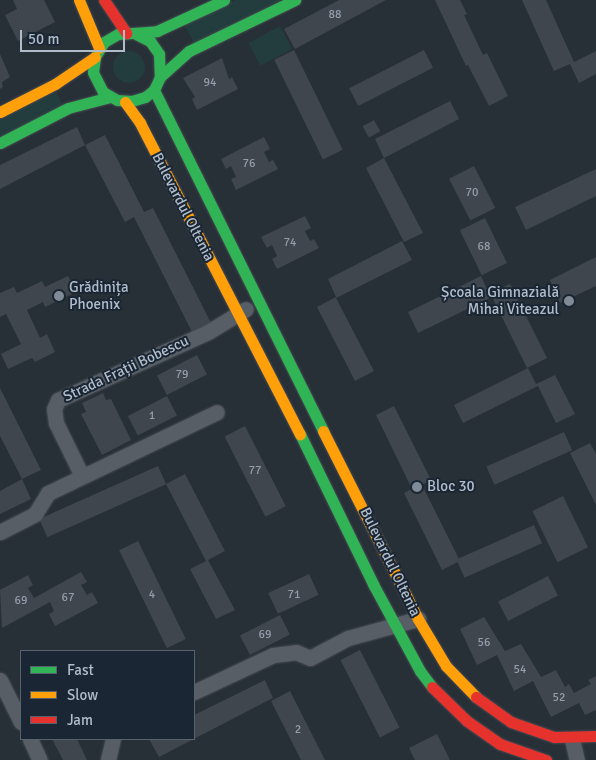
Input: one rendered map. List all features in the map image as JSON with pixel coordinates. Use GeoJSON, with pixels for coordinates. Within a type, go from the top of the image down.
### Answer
{"type":"FeatureCollection","features":[{"type":"Feature","properties":{"kind":"street"},"geometry":{"type":"LineString","coordinates":[[79,0],[97,52],[95,79],[110,97]]}},
{"type":"Feature","properties":{"kind":"street"},"geometry":{"type":"LineString","coordinates":[[104,0],[117,24],[131,33],[150,41],[159,54],[160,77]]}},
{"type":"Feature","properties":{"kind":"street"},"geometry":{"type":"LineString","coordinates":[[0,112],[56,84],[97,52],[111,37],[157,31],[224,0]]}},
{"type":"Feature","properties":{"kind":"street"},"geometry":{"type":"LineString","coordinates":[[0,143],[68,108],[89,100],[110,97],[125,102],[139,100],[154,90],[160,77],[189,51],[295,0]]}},
{"type":"Feature","properties":{"kind":"street","name":"Bulevardul Oltenia"},"geometry":{"type":"LineString","coordinates":[[154,90],[257,301],[418,619],[446,666],[473,695],[511,722],[536,733],[572,739],[596,736]]}},
{"type":"Feature","properties":{"kind":"street","name":"Bulevardul Oltenia"},"geometry":{"type":"LineString","coordinates":[[125,102],[140,123],[394,624],[420,671],[452,710],[500,744],[546,760]]}},
{"type":"Feature","properties":{"kind":"street"},"geometry":{"type":"LineString","coordinates":[[238,315],[257,301]]}},
{"type":"Feature","properties":{"kind":"street","name":"Strada Frații Bobescu"},"geometry":{"type":"LineString","coordinates":[[81,474],[56,423],[54,409],[58,400],[238,315]]}},
{"type":"Feature","properties":{"kind":"street"},"geometry":{"type":"LineString","coordinates":[[0,532],[35,514],[48,492],[81,474],[108,465],[217,412]]}},
{"type":"Feature","properties":{"kind":"street"},"geometry":{"type":"LineString","coordinates":[[195,692],[273,655],[296,652],[310,658],[348,638],[418,619]]}},
{"type":"Feature","properties":{"kind":"street"},"geometry":{"type":"LineString","coordinates":[[0,680],[20,720]]}},
{"type":"Feature","properties":{"kind":"street"},"geometry":{"type":"LineString","coordinates":[[572,739],[577,760]]}},
{"type":"Feature","properties":{"kind":"street"},"geometry":{"type":"LineString","coordinates":[[30,740],[40,760]]}},
{"type":"Feature","properties":{"kind":"street"},"geometry":{"type":"LineString","coordinates":[[108,760],[113,740]]}},
{"type":"Feature","properties":{"kind":"green space"},"geometry":{"type":"Polygon","coordinates":[[[235,0],[283,0],[194,43],[184,25],[235,0]]]}},
{"type":"Feature","properties":{"kind":"green space"},"geometry":{"type":"Polygon","coordinates":[[[280,26],[292,49],[260,66],[248,43],[280,26]]]}},
{"type":"Feature","properties":{"kind":"green space"},"geometry":{"type":"Polygon","coordinates":[[[129,51],[141,55],[145,67],[141,79],[129,83],[117,79],[113,67],[117,55],[129,51]]]}},
{"type":"Feature","properties":{"kind":"green space"},"geometry":{"type":"Polygon","coordinates":[[[54,88],[65,109],[0,140],[0,116],[54,88]]]}},
{"type":"Feature","properties":{"kind":"building"},"geometry":{"type":"Polygon","coordinates":[[[13,0],[44,0],[55,22],[18,41],[5,15],[17,9],[13,0]]]}},
{"type":"Feature","properties":{"kind":"building"},"geometry":{"type":"Polygon","coordinates":[[[339,0],[386,0],[295,49],[284,29],[339,0]]]}},
{"type":"Feature","properties":{"kind":"building"},"geometry":{"type":"Polygon","coordinates":[[[435,0],[460,0],[467,14],[464,15],[483,55],[487,53],[508,96],[489,106],[468,65],[466,66],[435,0]]]}},
{"type":"Feature","properties":{"kind":"building"},"geometry":{"type":"Polygon","coordinates":[[[522,0],[546,0],[574,62],[596,51],[596,74],[579,83],[570,64],[554,71],[522,0]]]}},
{"type":"Feature","properties":{"kind":"building"},"geometry":{"type":"Polygon","coordinates":[[[294,50],[343,150],[323,159],[274,60],[294,50]]]}},
{"type":"Feature","properties":{"kind":"building"},"geometry":{"type":"Polygon","coordinates":[[[424,50],[433,68],[358,106],[349,88],[424,50]]]}},
{"type":"Feature","properties":{"kind":"building"},"geometry":{"type":"Polygon","coordinates":[[[0,54],[10,77],[2,82],[3,87],[0,89],[0,54]]]}},
{"type":"Feature","properties":{"kind":"building"},"geometry":{"type":"Polygon","coordinates":[[[222,58],[229,79],[232,77],[238,89],[197,110],[192,99],[195,97],[183,78],[222,58]]]}},
{"type":"Feature","properties":{"kind":"building"},"geometry":{"type":"Polygon","coordinates":[[[450,101],[459,119],[384,158],[375,139],[450,101]]]}},
{"type":"Feature","properties":{"kind":"building"},"geometry":{"type":"Polygon","coordinates":[[[374,120],[380,131],[369,138],[363,126],[374,120]]]}},
{"type":"Feature","properties":{"kind":"building"},"geometry":{"type":"Polygon","coordinates":[[[77,127],[85,145],[0,189],[0,165],[77,127]]]}},
{"type":"Feature","properties":{"kind":"building"},"geometry":{"type":"Polygon","coordinates":[[[105,135],[144,212],[153,208],[211,323],[192,332],[134,217],[125,222],[85,145],[105,135]]]}},
{"type":"Feature","properties":{"kind":"building"},"geometry":{"type":"Polygon","coordinates":[[[264,137],[270,149],[264,152],[269,162],[273,160],[278,169],[236,190],[231,179],[236,177],[231,166],[226,169],[221,159],[264,137]]]}},
{"type":"Feature","properties":{"kind":"building"},"geometry":{"type":"Polygon","coordinates":[[[384,158],[423,233],[404,242],[366,168],[384,158]]]}},
{"type":"Feature","properties":{"kind":"building"},"geometry":{"type":"Polygon","coordinates":[[[474,166],[495,208],[470,221],[449,179],[474,166]]]}},
{"type":"Feature","properties":{"kind":"building"},"geometry":{"type":"Polygon","coordinates":[[[596,169],[596,196],[526,230],[515,207],[596,169]]]}},
{"type":"Feature","properties":{"kind":"building"},"geometry":{"type":"Polygon","coordinates":[[[305,216],[311,228],[305,231],[310,241],[314,239],[319,248],[277,269],[272,259],[277,256],[272,245],[267,248],[261,237],[305,216]]]}},
{"type":"Feature","properties":{"kind":"building"},"geometry":{"type":"Polygon","coordinates":[[[485,218],[507,263],[482,275],[460,230],[485,218]]]}},
{"type":"Feature","properties":{"kind":"building"},"geometry":{"type":"Polygon","coordinates":[[[402,241],[412,260],[336,298],[374,371],[355,381],[317,307],[336,297],[328,279],[402,241]]]}},
{"type":"Feature","properties":{"kind":"building"},"geometry":{"type":"Polygon","coordinates":[[[596,257],[596,286],[560,303],[550,280],[596,257]]]}},
{"type":"Feature","properties":{"kind":"building"},"geometry":{"type":"Polygon","coordinates":[[[68,276],[76,292],[45,307],[43,302],[27,310],[40,338],[47,334],[55,352],[35,362],[32,358],[8,369],[1,354],[21,344],[6,314],[0,317],[0,293],[14,287],[17,293],[42,281],[45,287],[68,276]]]}},
{"type":"Feature","properties":{"kind":"building"},"geometry":{"type":"Polygon","coordinates":[[[481,276],[489,294],[510,284],[547,358],[527,368],[492,297],[418,333],[408,312],[481,276]]]}},
{"type":"Feature","properties":{"kind":"building"},"geometry":{"type":"Polygon","coordinates":[[[197,355],[207,375],[167,395],[157,375],[197,355]]]}},
{"type":"Feature","properties":{"kind":"building"},"geometry":{"type":"Polygon","coordinates":[[[528,368],[536,384],[555,375],[575,414],[556,423],[538,386],[463,423],[454,405],[528,368]]]}},
{"type":"Feature","properties":{"kind":"building"},"geometry":{"type":"Polygon","coordinates":[[[0,388],[41,470],[22,479],[0,436],[0,388]]]}},
{"type":"Feature","properties":{"kind":"building"},"geometry":{"type":"Polygon","coordinates":[[[103,393],[106,400],[111,399],[131,440],[102,455],[81,414],[86,412],[82,403],[103,393]]]}},
{"type":"Feature","properties":{"kind":"building"},"geometry":{"type":"Polygon","coordinates":[[[167,396],[177,416],[138,436],[128,416],[167,396]]]}},
{"type":"Feature","properties":{"kind":"building","name":"Bloc 30"},"geometry":{"type":"Polygon","coordinates":[[[394,406],[431,480],[422,485],[460,561],[442,570],[404,493],[412,489],[376,415],[394,406]]]}},
{"type":"Feature","properties":{"kind":"building"},"geometry":{"type":"Polygon","coordinates":[[[245,426],[286,506],[265,517],[225,436],[245,426]]]}},
{"type":"Feature","properties":{"kind":"building"},"geometry":{"type":"Polygon","coordinates":[[[564,432],[572,450],[494,485],[486,467],[564,432]]]}},
{"type":"Feature","properties":{"kind":"building"},"geometry":{"type":"Polygon","coordinates":[[[590,443],[596,454],[596,505],[570,453],[590,443]]]}},
{"type":"Feature","properties":{"kind":"building"},"geometry":{"type":"Polygon","coordinates":[[[158,466],[166,484],[47,537],[39,519],[158,466]]]}},
{"type":"Feature","properties":{"kind":"building"},"geometry":{"type":"Polygon","coordinates":[[[185,474],[225,551],[208,560],[235,610],[216,619],[190,569],[206,561],[166,484],[185,474]]]}},
{"type":"Feature","properties":{"kind":"building"},"geometry":{"type":"Polygon","coordinates":[[[22,479],[31,499],[0,514],[0,491],[22,479]]]}},
{"type":"Feature","properties":{"kind":"building"},"geometry":{"type":"Polygon","coordinates":[[[563,496],[588,547],[557,562],[532,511],[563,496]]]}},
{"type":"Feature","properties":{"kind":"building"},"geometry":{"type":"Polygon","coordinates":[[[534,525],[542,543],[464,578],[456,560],[534,525]]]}},
{"type":"Feature","properties":{"kind":"building"},"geometry":{"type":"Polygon","coordinates":[[[138,541],[186,639],[167,648],[119,550],[138,541]]]}},
{"type":"Feature","properties":{"kind":"building"},"geometry":{"type":"Polygon","coordinates":[[[81,572],[87,582],[81,585],[87,595],[92,592],[98,603],[55,626],[49,614],[54,611],[50,602],[2,628],[0,590],[28,575],[33,585],[28,588],[34,598],[81,572]]]}},
{"type":"Feature","properties":{"kind":"building"},"geometry":{"type":"Polygon","coordinates":[[[309,574],[319,595],[278,614],[268,593],[309,574]]]}},
{"type":"Feature","properties":{"kind":"building"},"geometry":{"type":"Polygon","coordinates":[[[548,576],[558,596],[508,621],[498,601],[548,576]]]}},
{"type":"Feature","properties":{"kind":"building"},"geometry":{"type":"Polygon","coordinates":[[[280,615],[290,635],[250,655],[240,635],[280,615]]]}},
{"type":"Feature","properties":{"kind":"building"},"geometry":{"type":"Polygon","coordinates":[[[484,617],[505,651],[521,644],[541,677],[556,670],[565,687],[569,684],[574,693],[591,684],[588,680],[596,676],[596,710],[585,715],[579,703],[551,717],[533,681],[514,691],[497,655],[477,665],[460,629],[484,617]]]}},
{"type":"Feature","properties":{"kind":"building"},"geometry":{"type":"Polygon","coordinates":[[[360,650],[399,728],[380,738],[340,660],[360,650]]]}},
{"type":"Feature","properties":{"kind":"building"},"geometry":{"type":"Polygon","coordinates":[[[265,680],[273,698],[195,738],[195,715],[265,680]]]}},
{"type":"Feature","properties":{"kind":"building"},"geometry":{"type":"Polygon","coordinates":[[[290,691],[325,760],[301,760],[271,701],[290,691]]]}},
{"type":"Feature","properties":{"kind":"building"},"geometry":{"type":"Polygon","coordinates":[[[437,734],[450,760],[415,760],[409,748],[437,734]]]}},
{"type":"Feature","properties":{"kind":"building"},"geometry":{"type":"Polygon","coordinates":[[[53,740],[77,740],[87,760],[63,760],[53,740]]]}},
{"type":"Feature","properties":{"kind":"building"},"geometry":{"type":"Polygon","coordinates":[[[150,740],[192,740],[159,757],[150,740]]]}},
{"type":"Feature","properties":{"kind":"traffic: fast"},"geometry":{"type":"LineString","coordinates":[[136,34],[150,41],[159,54],[160,77],[154,90],[145,97],[132,101],[117,100],[103,92],[93,72],[95,57],[104,42],[118,34],[157,31],[224,0]]}},
{"type":"Feature","properties":{"kind":"traffic: fast"},"geometry":{"type":"LineString","coordinates":[[160,77],[189,51],[295,0]]}},
{"type":"Feature","properties":{"kind":"traffic: fast"},"geometry":{"type":"LineString","coordinates":[[154,90],[323,431]]}},
{"type":"Feature","properties":{"kind":"traffic: fast"},"geometry":{"type":"LineString","coordinates":[[0,143],[68,108],[110,97]]}},
{"type":"Feature","properties":{"kind":"traffic: fast"},"geometry":{"type":"LineString","coordinates":[[300,434],[373,584],[420,671],[432,687]]}},
{"type":"Feature","properties":{"kind":"traffic: slow"},"geometry":{"type":"LineString","coordinates":[[79,0],[99,48]]}},
{"type":"Feature","properties":{"kind":"traffic: slow"},"geometry":{"type":"LineString","coordinates":[[0,112],[55,84],[95,57]]}},
{"type":"Feature","properties":{"kind":"traffic: slow"},"geometry":{"type":"LineString","coordinates":[[125,102],[140,123],[300,434]]}},
{"type":"Feature","properties":{"kind":"traffic: slow"},"geometry":{"type":"LineString","coordinates":[[323,431],[418,619],[446,666],[476,697]]}},
{"type":"Feature","properties":{"kind":"traffic: jam"},"geometry":{"type":"LineString","coordinates":[[104,0],[126,33]]}},
{"type":"Feature","properties":{"kind":"traffic: jam"},"geometry":{"type":"LineString","coordinates":[[432,687],[467,721],[500,744],[546,760]]}},
{"type":"Feature","properties":{"kind":"traffic: jam"},"geometry":{"type":"LineString","coordinates":[[476,697],[511,722],[554,737],[596,736]]}},
{"type":"Feature","properties":{"kind":"place","name":"Grădinița Phoenix"},"geometry":{"type":"Point","coordinates":[59,296]}},
{"type":"Feature","properties":{"kind":"place","name":"Școala Gimnazială Mihai Viteazul"},"geometry":{"type":"Point","coordinates":[569,301]}},
{"type":"Feature","properties":{"kind":"place","name":"Bloc 30"},"geometry":{"type":"Point","coordinates":[417,487]}}]}
